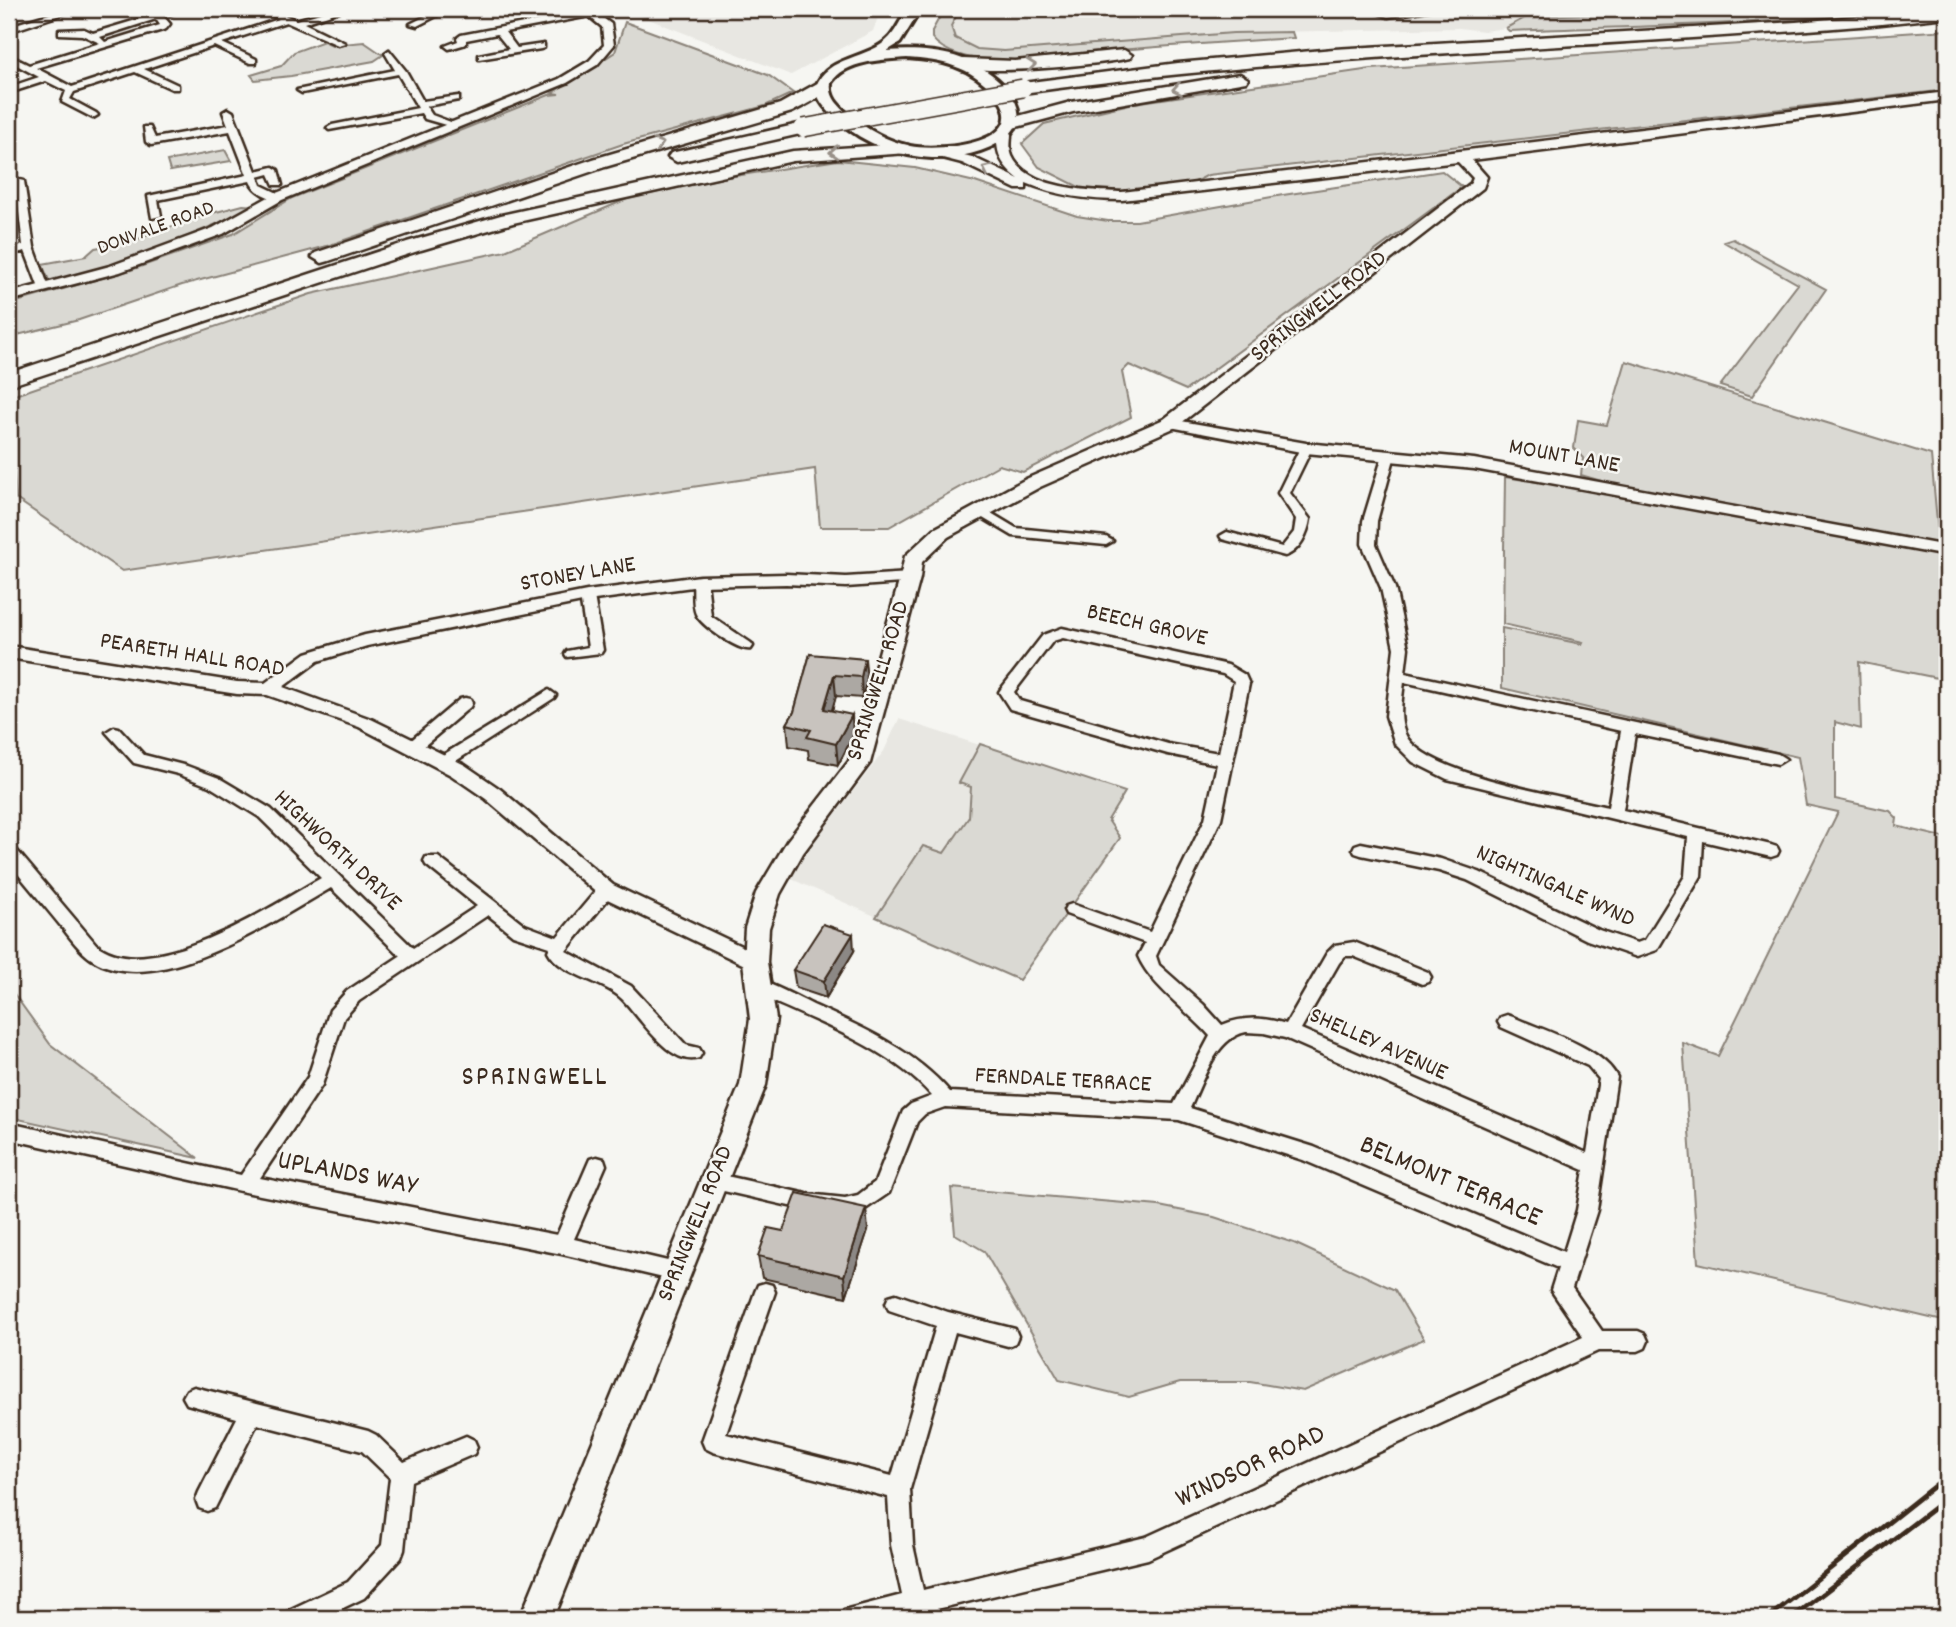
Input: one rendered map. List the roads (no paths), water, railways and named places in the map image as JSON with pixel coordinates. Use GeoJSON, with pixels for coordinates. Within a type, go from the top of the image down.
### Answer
{"type":"FeatureCollection","features":[{"type":"Feature","properties":{"kind":"highway"},"geometry":{"type":"LineString","coordinates":[[268,276],[572,183],[807,132],[1145,71],[1340,52],[1844,23],[1947,12]]}},
{"type":"Feature","properties":{"kind":"highway"},"geometry":{"type":"LineString","coordinates":[[1024,92],[1242,68],[1947,21]]}},
{"type":"Feature","properties":{"kind":"highway"},"geometry":{"type":"LineString","coordinates":[[1193,50],[1322,42],[1675,33]]}},
{"type":"Feature","properties":{"kind":"highway"},"geometry":{"type":"LineString","coordinates":[[1008,129],[1072,107],[1272,74],[1506,49]]}},
{"type":"Feature","properties":{"kind":"highway"},"geometry":{"type":"LineString","coordinates":[[963,64],[1015,66],[1140,54]]}},
{"type":"Feature","properties":{"kind":"highway"},"geometry":{"type":"LineString","coordinates":[[9,365],[599,163],[786,108],[812,96],[823,85]]}},
{"type":"Feature","properties":{"kind":"highway"},"geometry":{"type":"LineString","coordinates":[[133,340],[389,247],[651,170],[807,132]]}},
{"type":"Feature","properties":{"kind":"highway"},"geometry":{"type":"LineString","coordinates":[[9,380],[425,243],[560,206],[793,156],[902,149]]}},
{"type":"Feature","properties":{"kind":"main road"},"geometry":{"type":"LineString","coordinates":[[863,60],[895,40],[923,12]]}},
{"type":"Feature","properties":{"kind":"main road"},"geometry":{"type":"LineString","coordinates":[[919,38],[922,46],[936,56]]}},
{"type":"Feature","properties":{"kind":"main road"},"geometry":{"type":"LineString","coordinates":[[1275,179],[1145,201],[1087,203],[1035,192],[967,160],[883,144],[846,121],[824,96],[823,85],[841,68],[863,60],[892,55],[936,56],[963,64],[978,71],[1001,92],[1013,115],[1002,152],[1014,170],[1029,179],[1074,193],[1122,196],[1947,96]]}},
{"type":"Feature","properties":{"kind":"main road"},"geometry":{"type":"LineString","coordinates":[[936,152],[976,147],[1008,129]]}},
{"type":"Feature","properties":{"kind":"main road","name":"SPRINGWELL ROAD"},"geometry":{"type":"LineString","coordinates":[[537,1618],[753,1085],[763,1019],[756,974],[757,928],[768,893],[795,847],[859,763],[910,578],[912,560],[941,533],[1032,483],[1170,423],[1478,185],[1480,177],[1461,157]]}},
{"type":"Feature","properties":{"kind":"street"},"geometry":{"type":"LineString","coordinates":[[9,29],[74,9]]}},
{"type":"Feature","properties":{"kind":"street"},"geometry":{"type":"LineString","coordinates":[[93,36],[181,9]]}},
{"type":"Feature","properties":{"kind":"street"},"geometry":{"type":"LineString","coordinates":[[264,9],[341,43]]}},
{"type":"Feature","properties":{"kind":"street"},"geometry":{"type":"LineString","coordinates":[[296,23],[342,9]]}},
{"type":"Feature","properties":{"kind":"street"},"geometry":{"type":"LineString","coordinates":[[414,24],[446,9]]}},
{"type":"Feature","properties":{"kind":"street"},"geometry":{"type":"LineString","coordinates":[[1370,9],[1388,14],[1430,9]]}},
{"type":"Feature","properties":{"kind":"street","name":"DONVALE ROAD"},"geometry":{"type":"LineString","coordinates":[[9,297],[115,269],[218,231],[278,197],[563,81],[593,63],[609,45],[607,26],[588,11],[461,38],[463,42],[449,46]]}},
{"type":"Feature","properties":{"kind":"street"},"geometry":{"type":"LineString","coordinates":[[28,68],[165,26],[158,16]]}},
{"type":"Feature","properties":{"kind":"street"},"geometry":{"type":"LineString","coordinates":[[93,115],[65,100],[71,90],[286,19]]}},
{"type":"Feature","properties":{"kind":"street"},"geometry":{"type":"LineString","coordinates":[[499,31],[515,51]]}},
{"type":"Feature","properties":{"kind":"street"},"geometry":{"type":"LineString","coordinates":[[62,32],[84,32],[106,44]]}},
{"type":"Feature","properties":{"kind":"street"},"geometry":{"type":"LineString","coordinates":[[215,43],[253,61]]}},
{"type":"Feature","properties":{"kind":"street"},"geometry":{"type":"LineString","coordinates":[[482,57],[541,46]]}},
{"type":"Feature","properties":{"kind":"street"},"geometry":{"type":"LineString","coordinates":[[389,53],[428,117],[453,126]]}},
{"type":"Feature","properties":{"kind":"street"},"geometry":{"type":"LineString","coordinates":[[9,59],[71,90]]}},
{"type":"Feature","properties":{"kind":"street"},"geometry":{"type":"LineString","coordinates":[[137,69],[175,87]]}},
{"type":"Feature","properties":{"kind":"street"},"geometry":{"type":"LineString","coordinates":[[302,90],[401,71]]}},
{"type":"Feature","properties":{"kind":"street"},"geometry":{"type":"LineString","coordinates":[[9,90],[46,78]]}},
{"type":"Feature","properties":{"kind":"street"},"geometry":{"type":"LineString","coordinates":[[332,128],[456,98]]}},
{"type":"Feature","properties":{"kind":"street"},"geometry":{"type":"LineString","coordinates":[[228,112],[257,187],[278,197]]}},
{"type":"Feature","properties":{"kind":"street"},"geometry":{"type":"LineString","coordinates":[[147,129],[151,142],[234,127]]}},
{"type":"Feature","properties":{"kind":"street"},"geometry":{"type":"LineString","coordinates":[[252,176],[274,170],[278,183]]}},
{"type":"Feature","properties":{"kind":"street","name":"DONVALE ROAD"},"geometry":{"type":"LineString","coordinates":[[156,216],[152,198],[252,176]]}},
{"type":"Feature","properties":{"kind":"street"},"geometry":{"type":"LineString","coordinates":[[19,181],[29,247],[44,288]]}},
{"type":"Feature","properties":{"kind":"street"},"geometry":{"type":"LineString","coordinates":[[9,205],[22,203]]}},
{"type":"Feature","properties":{"kind":"street"},"geometry":{"type":"LineString","coordinates":[[9,252],[29,247]]}},
{"type":"Feature","properties":{"kind":"street","name":"MOUNT LANE"},"geometry":{"type":"LineString","coordinates":[[1170,423],[1306,448],[1483,465],[1947,551]]}},
{"type":"Feature","properties":{"kind":"street"},"geometry":{"type":"LineString","coordinates":[[1227,536],[1285,552],[1301,533],[1303,519],[1284,493],[1306,448]]}},
{"type":"Feature","properties":{"kind":"street"},"geometry":{"type":"LineString","coordinates":[[1389,454],[1370,521],[1369,544],[1388,588],[1401,648],[1393,716],[1400,740],[1418,758],[1452,775],[1771,851]]}},
{"type":"Feature","properties":{"kind":"street"},"geometry":{"type":"LineString","coordinates":[[981,511],[1013,532],[1106,541]]}},
{"type":"Feature","properties":{"kind":"street","name":"STONEY LANE"},"geometry":{"type":"LineString","coordinates":[[270,690],[312,657],[365,641],[587,596],[700,581],[786,579],[846,582],[910,578]]}},
{"type":"Feature","properties":{"kind":"street"},"geometry":{"type":"LineString","coordinates":[[700,581],[702,612],[706,619],[747,646]]}},
{"type":"Feature","properties":{"kind":"street"},"geometry":{"type":"LineString","coordinates":[[572,654],[596,650],[587,596]]}},
{"type":"Feature","properties":{"kind":"street","name":"BEECH GROVE"},"geometry":{"type":"LineString","coordinates":[[1220,1035],[1197,1009],[1152,969],[1147,956],[1213,819],[1226,760],[1242,684],[1240,678],[1228,670],[1062,633],[1048,638],[1006,692],[1015,705],[1026,709],[1168,749],[1226,760]]}},
{"type":"Feature","properties":{"kind":"street","name":"PEARETH HALL ROAD"},"geometry":{"type":"LineString","coordinates":[[9,652],[237,688],[270,690],[365,723],[443,762],[487,789],[606,890],[756,974]]}},
{"type":"Feature","properties":{"kind":"street"},"geometry":{"type":"LineString","coordinates":[[1399,676],[1778,759]]}},
{"type":"Feature","properties":{"kind":"street"},"geometry":{"type":"LineString","coordinates":[[443,762],[549,695]]}},
{"type":"Feature","properties":{"kind":"street"},"geometry":{"type":"LineString","coordinates":[[413,747],[465,703]]}},
{"type":"Feature","properties":{"kind":"street"},"geometry":{"type":"LineString","coordinates":[[1615,814],[1629,728]]}},
{"type":"Feature","properties":{"kind":"street","name":"HIGHWORTH DRIVE"},"geometry":{"type":"LineString","coordinates":[[114,732],[139,759],[183,770],[214,782],[265,813],[412,957]]}},
{"type":"Feature","properties":{"kind":"street","name":"NIGHTINGALE WYND"},"geometry":{"type":"LineString","coordinates":[[1361,849],[1441,865],[1473,876],[1593,934],[1637,950],[1651,945],[1693,876],[1696,833]]}},
{"type":"Feature","properties":{"kind":"street"},"geometry":{"type":"LineString","coordinates":[[9,852],[87,945],[103,958],[129,964],[164,963],[200,950],[333,879]]}},
{"type":"Feature","properties":{"kind":"street"},"geometry":{"type":"LineString","coordinates":[[432,861],[519,930],[551,941]]}},
{"type":"Feature","properties":{"kind":"street"},"geometry":{"type":"LineString","coordinates":[[606,890],[556,951],[561,957],[625,991],[681,1051],[693,1052]]}},
{"type":"Feature","properties":{"kind":"street"},"geometry":{"type":"LineString","coordinates":[[245,1184],[316,1080],[336,1015],[353,996],[489,906]]}},
{"type":"Feature","properties":{"kind":"street"},"geometry":{"type":"LineString","coordinates":[[1072,910],[1155,940]]}},
{"type":"Feature","properties":{"kind":"street"},"geometry":{"type":"LineString","coordinates":[[1290,1032],[1333,958],[1341,950],[1354,949],[1422,977]]}},
{"type":"Feature","properties":{"kind":"street"},"geometry":{"type":"LineString","coordinates":[[713,1181],[776,1196],[845,1207],[864,1202],[882,1187],[910,1117],[918,1109],[945,1099],[928,1079],[905,1060],[836,1023],[756,974]]}},
{"type":"Feature","properties":{"kind":"street"},"geometry":{"type":"LineString","coordinates":[[1507,1022],[1594,1061],[1608,1077],[1587,1210],[1561,1290],[1597,1341]]}},
{"type":"Feature","properties":{"kind":"street","name":"SHELLEY AVENUE"},"geometry":{"type":"LineString","coordinates":[[1220,1035],[1239,1026],[1265,1024],[1290,1032],[1594,1165]]}},
{"type":"Feature","properties":{"kind":"street"},"geometry":{"type":"LineString","coordinates":[[1179,1112],[1220,1035]]}},
{"type":"Feature","properties":{"kind":"street","name":"FERNDALE TERRACE"},"geometry":{"type":"LineString","coordinates":[[945,1099],[1179,1112],[1307,1153]]}},
{"type":"Feature","properties":{"kind":"street","name":"UPLANDS WAY"},"geometry":{"type":"LineString","coordinates":[[9,1131],[245,1184],[562,1245],[676,1272]]}},
{"type":"Feature","properties":{"kind":"street","name":"BELMONT TERRACE"},"geometry":{"type":"LineString","coordinates":[[1307,1153],[1571,1264]]}},
{"type":"Feature","properties":{"kind":"street"},"geometry":{"type":"LineString","coordinates":[[562,1245],[597,1165]]}},
{"type":"Feature","properties":{"kind":"street"},"geometry":{"type":"LineString","coordinates":[[765,1292],[713,1441],[899,1489]]}},
{"type":"Feature","properties":{"kind":"street"},"geometry":{"type":"LineString","coordinates":[[896,1303],[948,1321],[1008,1336]]}},
{"type":"Feature","properties":{"kind":"street"},"geometry":{"type":"LineString","coordinates":[[915,1603],[902,1545],[899,1489],[948,1321]]}},
{"type":"Feature","properties":{"kind":"street","name":"WINDSOR ROAD"},"geometry":{"type":"LineString","coordinates":[[852,1618],[1147,1548],[1597,1341],[1638,1341]]}},
{"type":"Feature","properties":{"kind":"street"},"geometry":{"type":"LineString","coordinates":[[194,1397],[251,1414],[368,1442],[401,1474]]}},
{"type":"Feature","properties":{"kind":"street"},"geometry":{"type":"LineString","coordinates":[[207,1500],[251,1414]]}},
{"type":"Feature","properties":{"kind":"street"},"geometry":{"type":"LineString","coordinates":[[401,1474],[466,1447]]}},
{"type":"Feature","properties":{"kind":"street"},"geometry":{"type":"LineString","coordinates":[[297,1618],[356,1590],[393,1550],[401,1474]]}},
{"type":"Feature","properties":{"kind":"railway"},"geometry":{"type":"LineString","coordinates":[[1768,1618],[1947,1476]]}},
{"type":"Feature","properties":{"kind":"railway"},"geometry":{"type":"LineString","coordinates":[[1791,1618],[1947,1498]]}},
{"type":"Feature","properties":{"kind":"district","name":"SPRINGWELL"},"geometry":{"type":"Point","coordinates":[535,1079]}}]}
